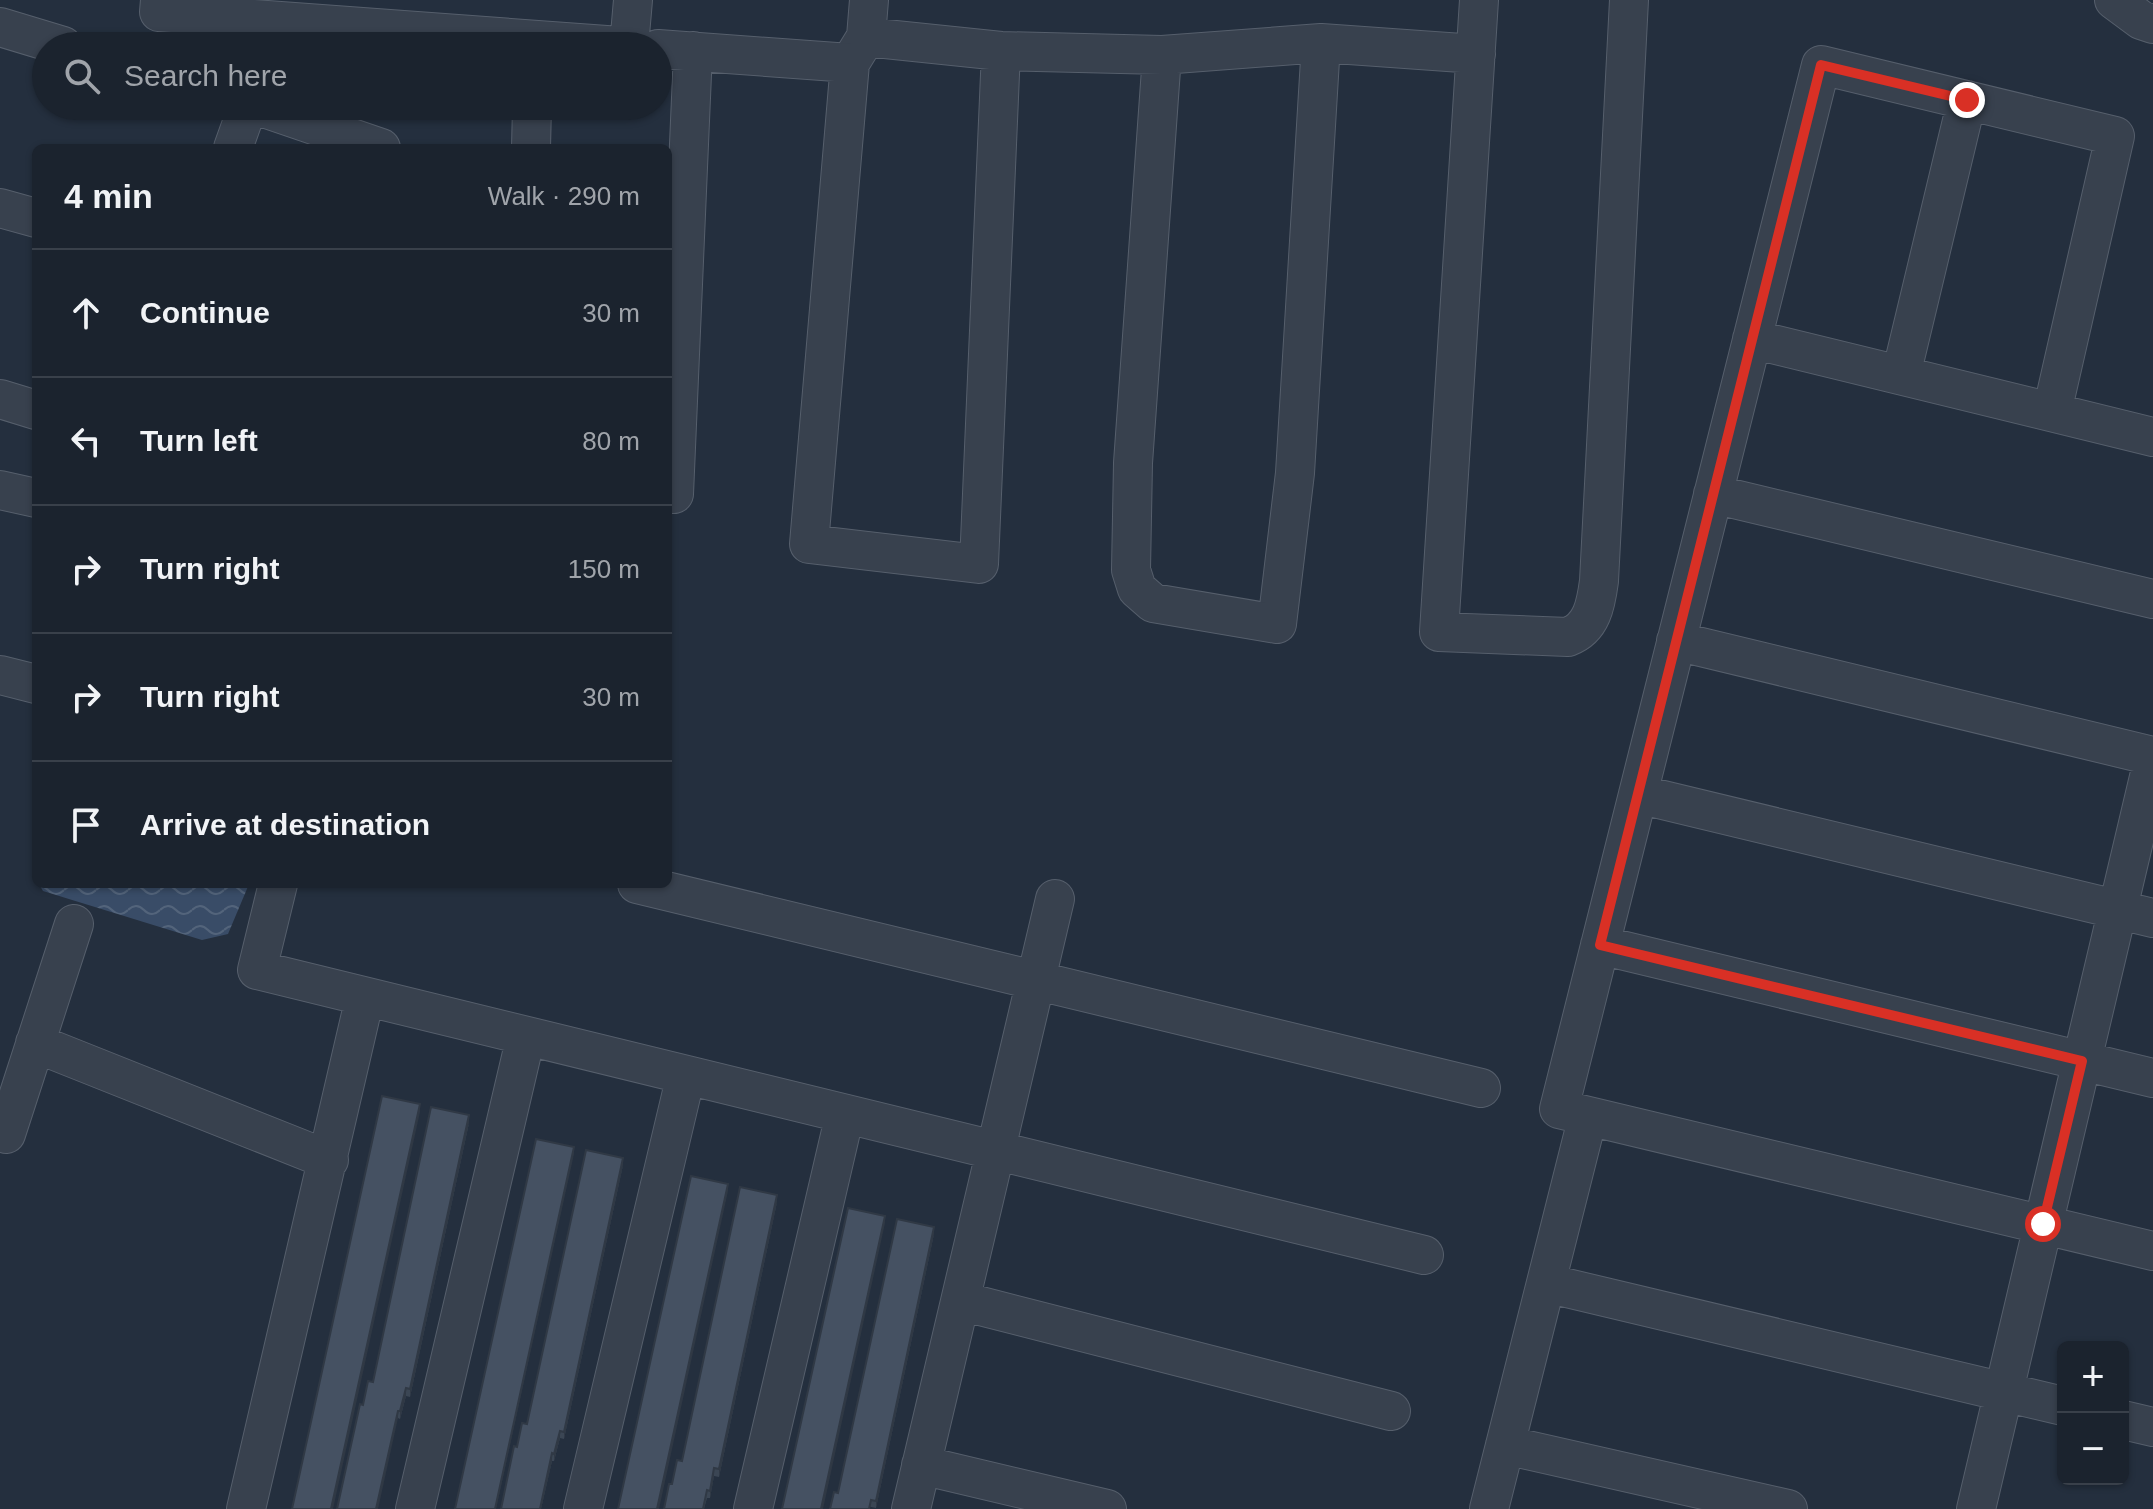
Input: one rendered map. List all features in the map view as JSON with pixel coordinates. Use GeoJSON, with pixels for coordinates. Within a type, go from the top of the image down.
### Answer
{"type":"FeatureCollection","features":[{"type":"Feature","properties":{"kind":"street"},"geometry":{"type":"LineString","coordinates":[[160,0],[159,12],[402,32]]}},
{"type":"Feature","properties":{"kind":"street"},"geometry":{"type":"LineString","coordinates":[[630,32],[633,0]]}},
{"type":"Feature","properties":{"kind":"street"},"geometry":{"type":"LineString","coordinates":[[869,0],[858,50],[809,544],[979,564],[1001,51]]}},
{"type":"Feature","properties":{"kind":"street"},"geometry":{"type":"LineString","coordinates":[[1479,0],[1439,632],[1568,637],[1587,624],[1596,601],[1599,581],[1629,0]]}},
{"type":"Feature","properties":{"kind":"street"},"geometry":{"type":"LineString","coordinates":[[2114,0],[2141,20],[2153,24]]}},
{"type":"Feature","properties":{"kind":"street"},"geometry":{"type":"LineString","coordinates":[[0,27],[32,37]]}},
{"type":"Feature","properties":{"kind":"street"},"geometry":{"type":"LineString","coordinates":[[672,494],[676,50],[1162,55],[1321,43],[1476,54]]}},
{"type":"Feature","properties":{"kind":"street"},"geometry":{"type":"LineString","coordinates":[[1162,55],[1133,463],[1131,570],[1137,589],[1153,603],[1277,624],[1295,473],[1321,43]]}},
{"type":"Feature","properties":{"kind":"street"},"geometry":{"type":"LineString","coordinates":[[2052,412],[2115,136],[1821,65],[1559,1109],[2153,1251]]}},
{"type":"Feature","properties":{"kind":"street"},"geometry":{"type":"LineString","coordinates":[[1901,375],[1967,100]]}},
{"type":"Feature","properties":{"kind":"street"},"geometry":{"type":"LineString","coordinates":[[234,144],[243,120]]}},
{"type":"Feature","properties":{"kind":"street"},"geometry":{"type":"LineString","coordinates":[[299,120],[369,144]]}},
{"type":"Feature","properties":{"kind":"street"},"geometry":{"type":"LineString","coordinates":[[531,144],[532,120]]}},
{"type":"Feature","properties":{"kind":"street"},"geometry":{"type":"LineString","coordinates":[[0,208],[32,217]]}},
{"type":"Feature","properties":{"kind":"street"},"geometry":{"type":"LineString","coordinates":[[1752,339],[2153,437]]}},
{"type":"Feature","properties":{"kind":"street"},"geometry":{"type":"LineString","coordinates":[[0,399],[32,409]]}},
{"type":"Feature","properties":{"kind":"street"},"geometry":{"type":"LineString","coordinates":[[0,490],[32,497]]}},
{"type":"Feature","properties":{"kind":"street"},"geometry":{"type":"LineString","coordinates":[[1713,494],[2153,599]]}},
{"type":"Feature","properties":{"kind":"street"},"geometry":{"type":"LineString","coordinates":[[1676,641],[2153,758],[2135,914],[2082,1061],[1976,1509]]}},
{"type":"Feature","properties":{"kind":"street"},"geometry":{"type":"LineString","coordinates":[[0,675],[32,683]]}},
{"type":"Feature","properties":{"kind":"street"},"geometry":{"type":"LineString","coordinates":[[1638,794],[2135,914]]}},
{"type":"Feature","properties":{"kind":"street"},"geometry":{"type":"LineString","coordinates":[[277,888],[257,970],[1424,1255]]}},
{"type":"Feature","properties":{"kind":"street"},"geometry":{"type":"LineString","coordinates":[[653,888],[1481,1088]]}},
{"type":"Feature","properties":{"kind":"street"},"geometry":{"type":"LineString","coordinates":[[911,1509],[1055,899]]}},
{"type":"Feature","properties":{"kind":"street"},"geometry":{"type":"LineString","coordinates":[[6,1134],[74,924]]}},
{"type":"Feature","properties":{"kind":"street"},"geometry":{"type":"LineString","coordinates":[[1600,945],[2153,1078]]}},
{"type":"Feature","properties":{"kind":"street"},"geometry":{"type":"LineString","coordinates":[[246,1509],[365,997]]}},
{"type":"Feature","properties":{"kind":"street"},"geometry":{"type":"LineString","coordinates":[[415,1509],[526,1036]]}},
{"type":"Feature","properties":{"kind":"street"},"geometry":{"type":"LineString","coordinates":[[35,1043],[329,1160]]}},
{"type":"Feature","properties":{"kind":"street"},"geometry":{"type":"LineString","coordinates":[[583,1509],[686,1075]]}},
{"type":"Feature","properties":{"kind":"street"},"geometry":{"type":"LineString","coordinates":[[753,1509],[845,1114]]}},
{"type":"Feature","properties":{"kind":"street"},"geometry":{"type":"LineString","coordinates":[[1489,1509],[1588,1116]]}},
{"type":"Feature","properties":{"kind":"street"},"geometry":{"type":"LineString","coordinates":[[1546,1283],[2057,1405]]}},
{"type":"Feature","properties":{"kind":"street"},"geometry":{"type":"LineString","coordinates":[[961,1301],[1391,1411]]}},
{"type":"Feature","properties":{"kind":"street"},"geometry":{"type":"LineString","coordinates":[[2129,1421],[2153,1427]]}},
{"type":"Feature","properties":{"kind":"street"},"geometry":{"type":"LineString","coordinates":[[1505,1445],[1788,1509]]}},
{"type":"Feature","properties":{"kind":"street"},"geometry":{"type":"LineString","coordinates":[[921,1465],[1107,1509]]}},
{"type":"Feature","properties":{"kind":"water"},"geometry":{"type":"Polygon","coordinates":[[[41,888],[247,888],[228,934],[202,940],[41,888]]]}},
{"type":"Feature","properties":{"kind":"building"},"geometry":{"type":"Polygon","coordinates":[[[382,1096],[420,1104],[331,1509],[292,1509],[382,1096]]]}},
{"type":"Feature","properties":{"kind":"building"},"geometry":{"type":"Polygon","coordinates":[[[431,1107],[469,1115],[410,1389],[406,1388],[398,1411],[376,1509],[337,1509],[360,1404],[363,1405],[368,1381],[373,1382],[431,1107]]]}},
{"type":"Feature","properties":{"kind":"building"},"geometry":{"type":"Polygon","coordinates":[[[536,1139],[574,1147],[495,1509],[455,1509],[536,1139]]]}},
{"type":"Feature","properties":{"kind":"building"},"geometry":{"type":"Polygon","coordinates":[[[586,1150],[623,1158],[564,1432],[560,1431],[552,1453],[540,1509],[501,1509],[514,1446],[517,1447],[522,1423],[527,1424],[586,1150]]]}},
{"type":"Feature","properties":{"kind":"building"},"geometry":{"type":"Polygon","coordinates":[[[691,1176],[728,1184],[657,1509],[618,1509],[691,1176]]]}},
{"type":"Feature","properties":{"kind":"building"},"geometry":{"type":"Polygon","coordinates":[[[740,1187],[777,1195],[719,1469],[714,1468],[703,1509],[664,1509],[677,1460],[682,1461],[740,1187]]]}},
{"type":"Feature","properties":{"kind":"building"},"geometry":{"type":"Polygon","coordinates":[[[848,1208],[885,1216],[821,1509],[782,1509],[848,1208]]]}},
{"type":"Feature","properties":{"kind":"building"},"geometry":{"type":"Polygon","coordinates":[[[897,1219],[934,1227],[876,1501],[871,1500],[869,1509],[830,1509],[834,1492],[838,1493],[897,1219]]]}},
{"type":"Feature","properties":{"kind":"route"},"geometry":{"type":"LineString","coordinates":[[1967,100],[1821,65],[1600,945],[2082,1061],[2043,1224]]}}]}
